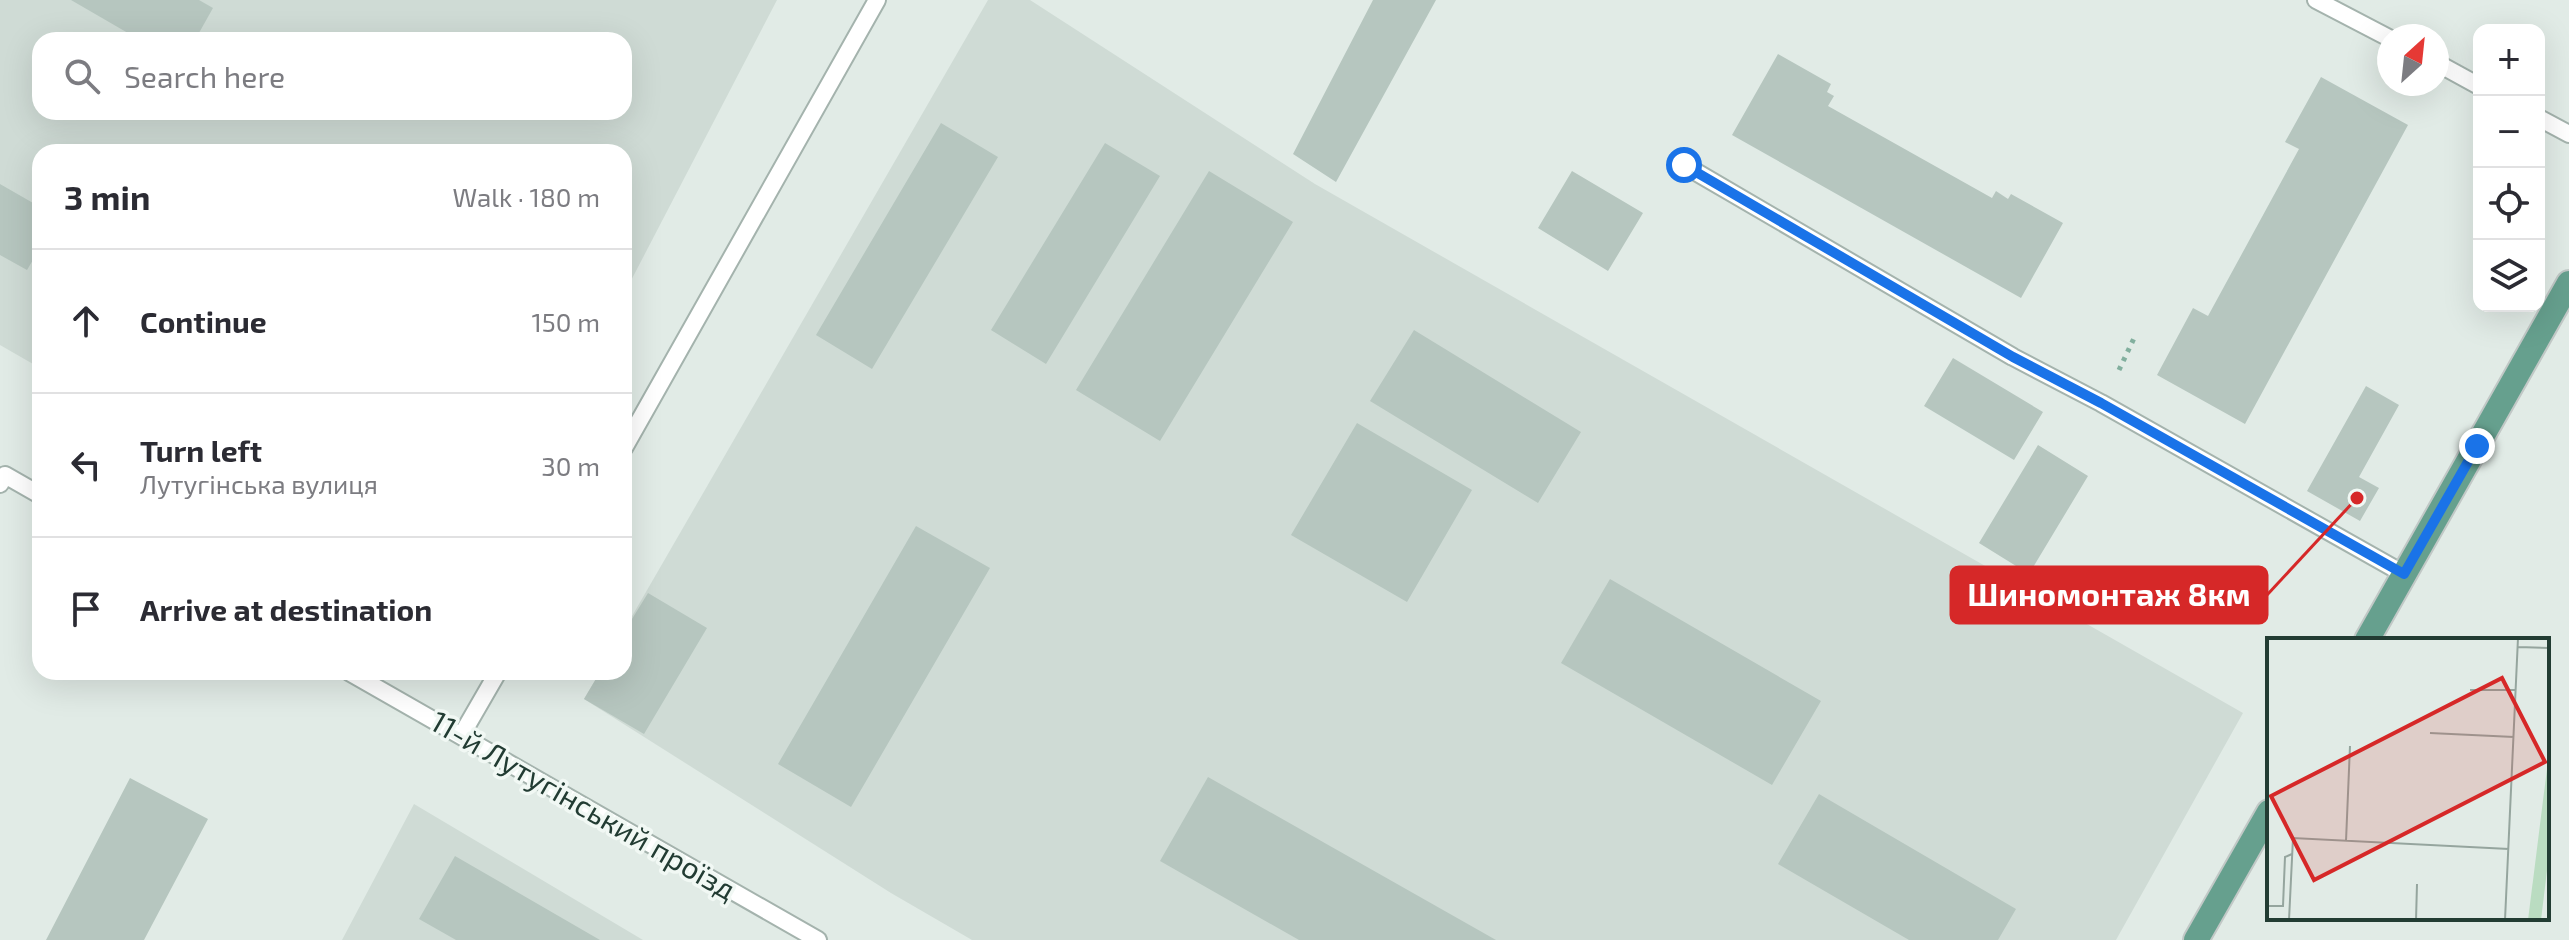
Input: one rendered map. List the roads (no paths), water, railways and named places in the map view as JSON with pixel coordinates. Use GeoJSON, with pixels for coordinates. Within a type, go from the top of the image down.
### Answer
{"type":"FeatureCollection","features":[{"type":"Feature","properties":{"kind":"main road"},"geometry":{"type":"LineString","coordinates":[[2368,638],[2569,283]]}},
{"type":"Feature","properties":{"kind":"main road"},"geometry":{"type":"LineString","coordinates":[[2196,940],[2267,816]]}},
{"type":"Feature","properties":{"kind":"lane"},"geometry":{"type":"LineString","coordinates":[[632,434],[877,0]]}},
{"type":"Feature","properties":{"kind":"lane"},"geometry":{"type":"LineString","coordinates":[[2316,0],[2377,32]]}},
{"type":"Feature","properties":{"kind":"lane"},"geometry":{"type":"LineString","coordinates":[[2449,70],[2473,83]]}},
{"type":"Feature","properties":{"kind":"lane"},"geometry":{"type":"LineString","coordinates":[[2545,121],[2569,134]]}},
{"type":"Feature","properties":{"kind":"lane"},"geometry":{"type":"LineString","coordinates":[[1684,165],[2013,357],[2101,403],[2404,574]]}},
{"type":"Feature","properties":{"kind":"lane"},"geometry":{"type":"LineString","coordinates":[[0,484],[5,475],[32,490]]}},
{"type":"Feature","properties":{"kind":"lane","name":"11-й Лутугінський проїзд"},"geometry":{"type":"LineString","coordinates":[[363,680],[818,940]]}},
{"type":"Feature","properties":{"kind":"lane"},"geometry":{"type":"LineString","coordinates":[[461,736],[493,680]]}},
{"type":"Feature","properties":{"kind":"place","name":"Шиномонтаж 8км"},"geometry":{"type":"Point","coordinates":[2357,498]}}]}
